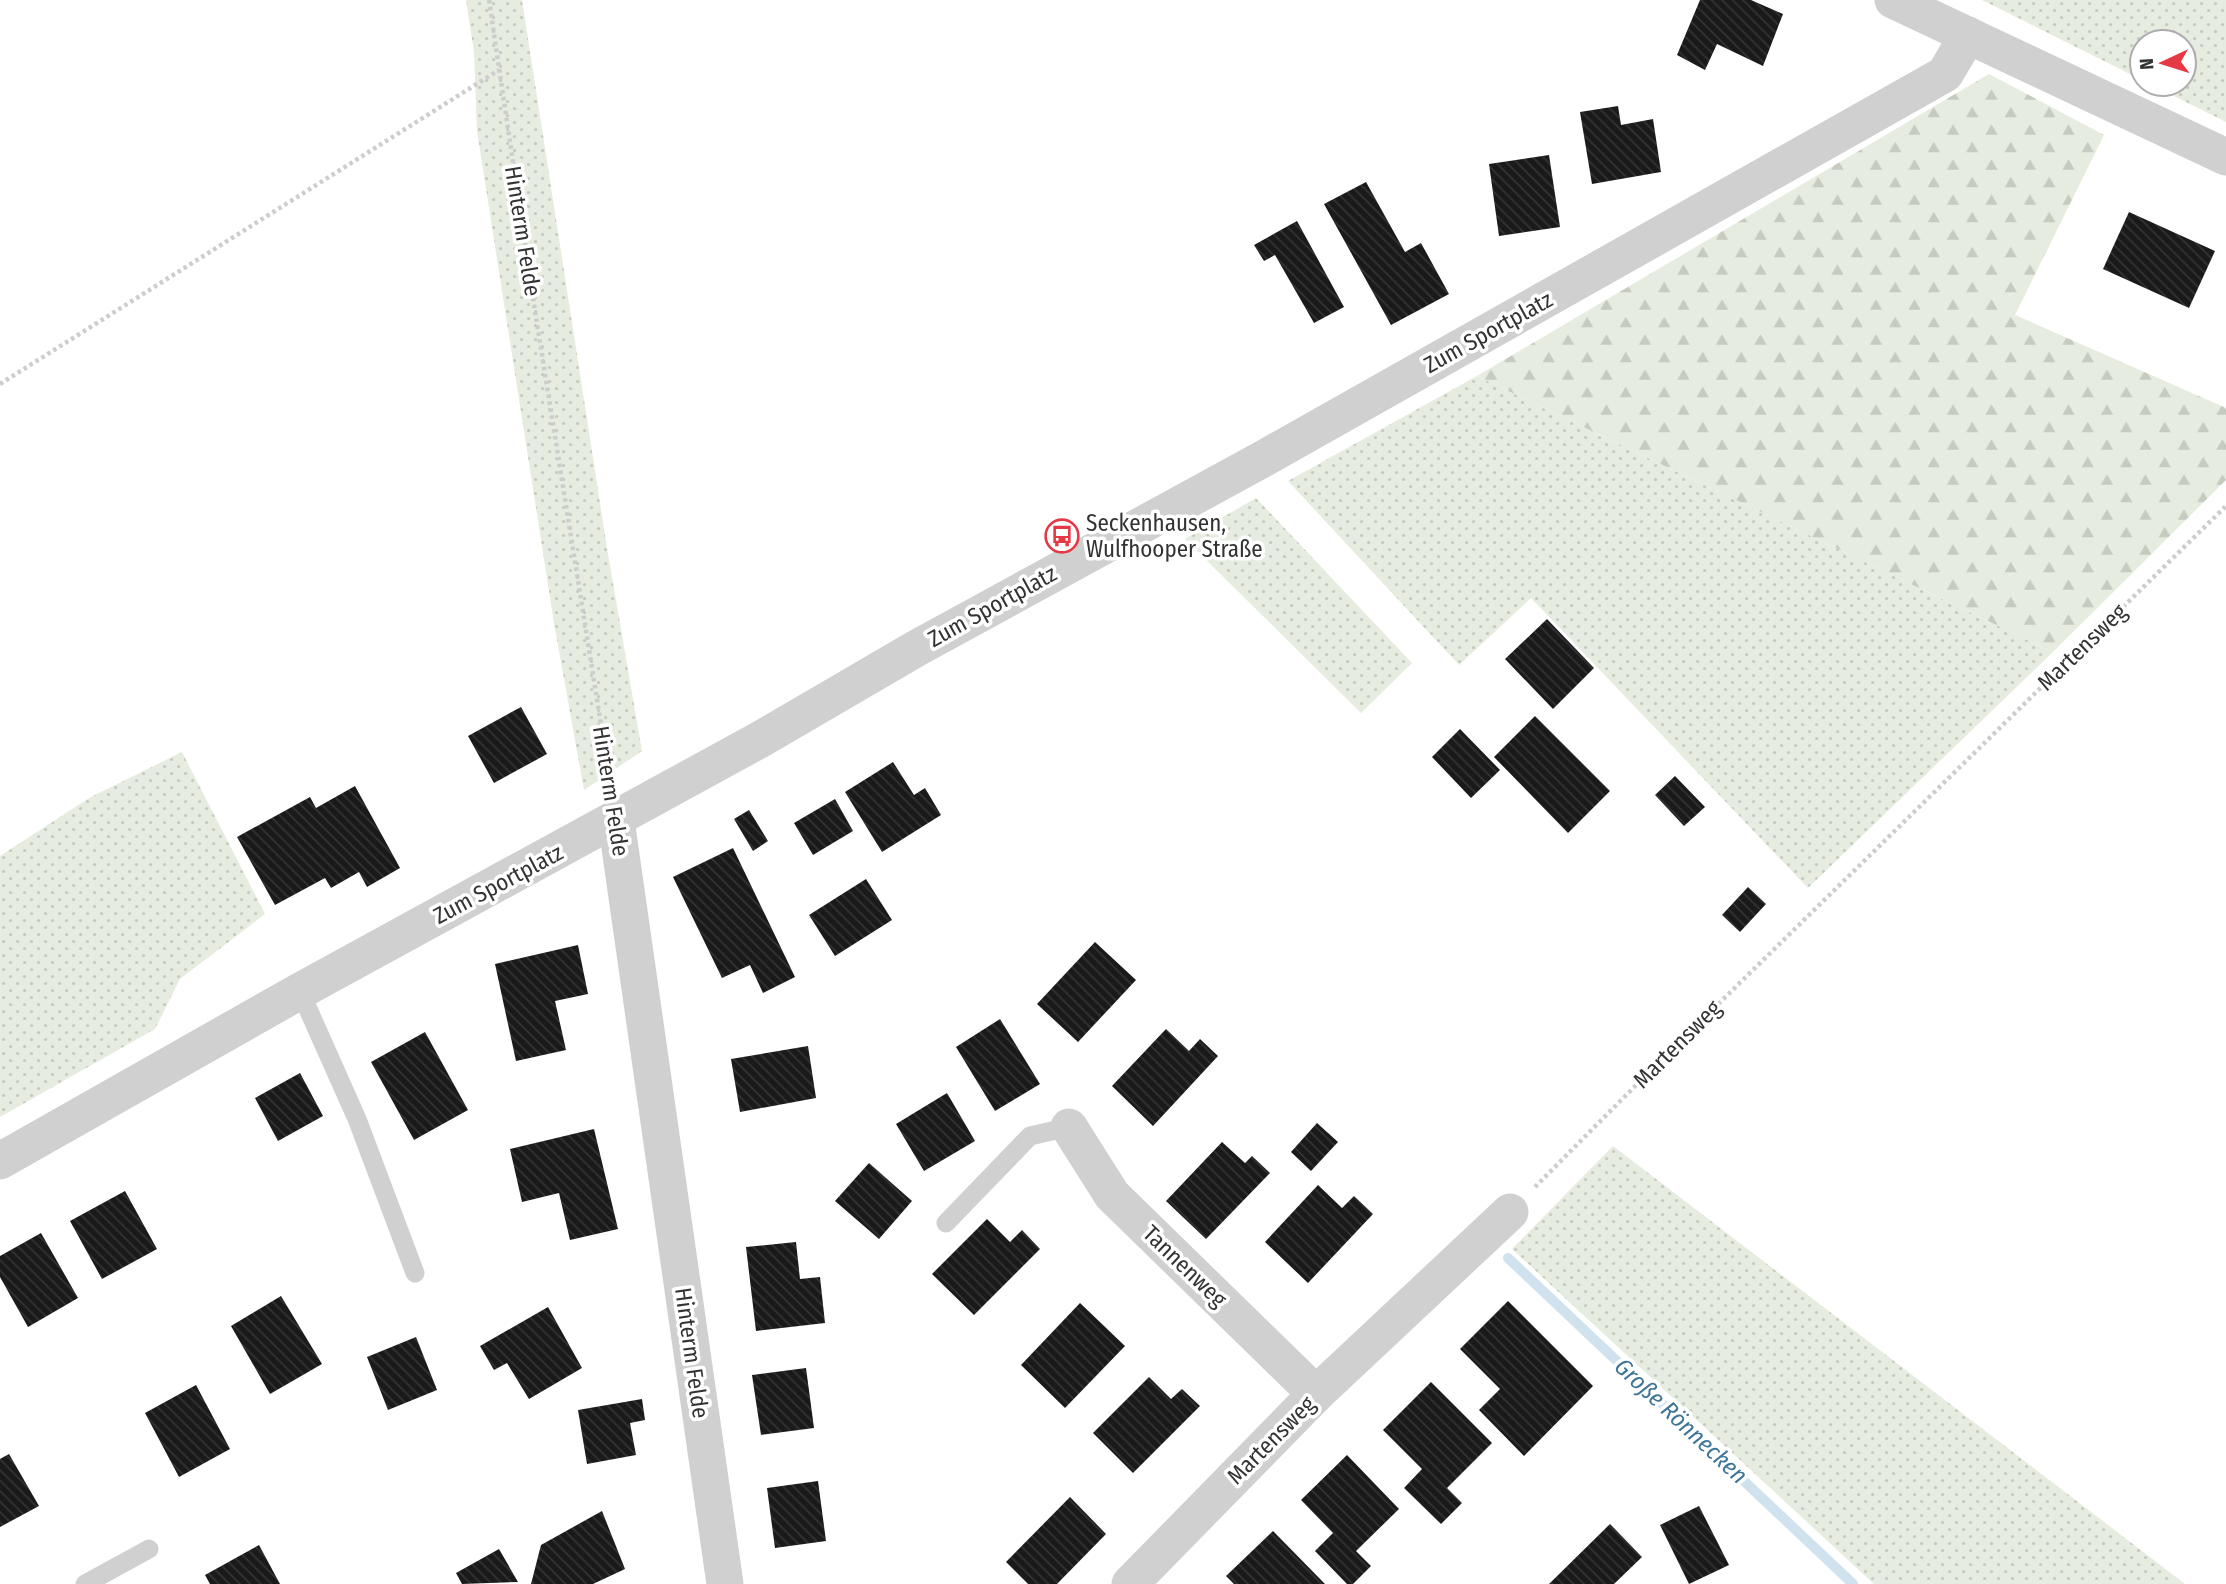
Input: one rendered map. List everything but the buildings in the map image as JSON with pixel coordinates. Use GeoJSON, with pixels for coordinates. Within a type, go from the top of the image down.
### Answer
{"type":"FeatureCollection","features":[{"type":"Feature","properties":{"kind":"street"},"geometry":{"type":"LineString","coordinates":[[1893,0],[2226,157]]}},
{"type":"Feature","properties":{"kind":"street","name":"Zum Sportplatz"},"geometry":{"type":"LineString","coordinates":[[0,1161],[300,991],[761,739],[916,648],[1261,460],[1945,74],[1968,35]]}},
{"type":"Feature","properties":{"kind":"street","name":"Hinterm Felde"},"geometry":{"type":"LineString","coordinates":[[616,820],[725,1584]]}},
{"type":"Feature","properties":{"kind":"street","name":"Tannenweg"},"geometry":{"type":"LineString","coordinates":[[1069,1127],[1112,1195],[1316,1394]]}},
{"type":"Feature","properties":{"kind":"street","name":"Martensweg"},"geometry":{"type":"LineString","coordinates":[[1136,1582],[1316,1394],[1510,1212]]}},
{"type":"Feature","properties":{"kind":"lane"},"geometry":{"type":"LineString","coordinates":[[300,991],[357,1119],[415,1273]]}},
{"type":"Feature","properties":{"kind":"lane"},"geometry":{"type":"LineString","coordinates":[[946,1223],[1030,1136],[1069,1127]]}},
{"type":"Feature","properties":{"kind":"lane"},"geometry":{"type":"LineString","coordinates":[[85,1584],[149,1549]]}},
{"type":"Feature","properties":{"kind":"path","name":"Hinterm Felde"},"geometry":{"type":"LineString","coordinates":[[489,0],[616,820]]}},
{"type":"Feature","properties":{"kind":"path"},"geometry":{"type":"LineString","coordinates":[[0,384],[499,70]]}},
{"type":"Feature","properties":{"kind":"path","name":"Martensweg"},"geometry":{"type":"LineString","coordinates":[[1510,1212],[1651,1070],[2226,506]]}},
{"type":"Feature","properties":{"kind":"green space"},"geometry":{"type":"Polygon","coordinates":[[[466,0],[522,0],[607,548],[642,751],[584,790],[554,623],[477,131],[474,52],[466,0]]]}},
{"type":"Feature","properties":{"kind":"green space"},"geometry":{"type":"Polygon","coordinates":[[[1982,0],[2226,0],[2226,122],[2178,98],[2198,98],[2198,28],[2128,28],[2128,73],[1982,0]]]}},
{"type":"Feature","properties":{"kind":"green space"},"geometry":{"type":"Polygon","coordinates":[[[1989,74],[2104,135],[2015,315],[2226,408],[2226,480],[2053,652],[1477,376],[1989,74]]]}},
{"type":"Feature","properties":{"kind":"green space"},"geometry":{"type":"Polygon","coordinates":[[[1477,376],[2053,652],[1808,888],[1531,598],[1459,665],[1288,481],[1477,376]]]}},
{"type":"Feature","properties":{"kind":"green space"},"geometry":{"type":"Polygon","coordinates":[[[1256,498],[1412,663],[1361,713],[1185,539],[1256,498]]]}},
{"type":"Feature","properties":{"kind":"green space"},"geometry":{"type":"Polygon","coordinates":[[[182,752],[265,914],[180,979],[155,1029],[0,1117],[0,856],[89,798],[182,752]]]}},
{"type":"Feature","properties":{"kind":"green space"},"geometry":{"type":"Polygon","coordinates":[[[1613,1146],[2185,1584],[1874,1584],[1512,1249],[1613,1146]]]}},
{"type":"Feature","properties":{"kind":"waterway","name":"Große Rönnecken"},"geometry":{"type":"LineString","coordinates":[[1508,1258],[1853,1584]]}},
{"type":"Feature","properties":{"kind":"place","name":"Seckenhausen, Wulfhooper Straße"},"geometry":{"type":"Point","coordinates":[1062,536]}}]}
